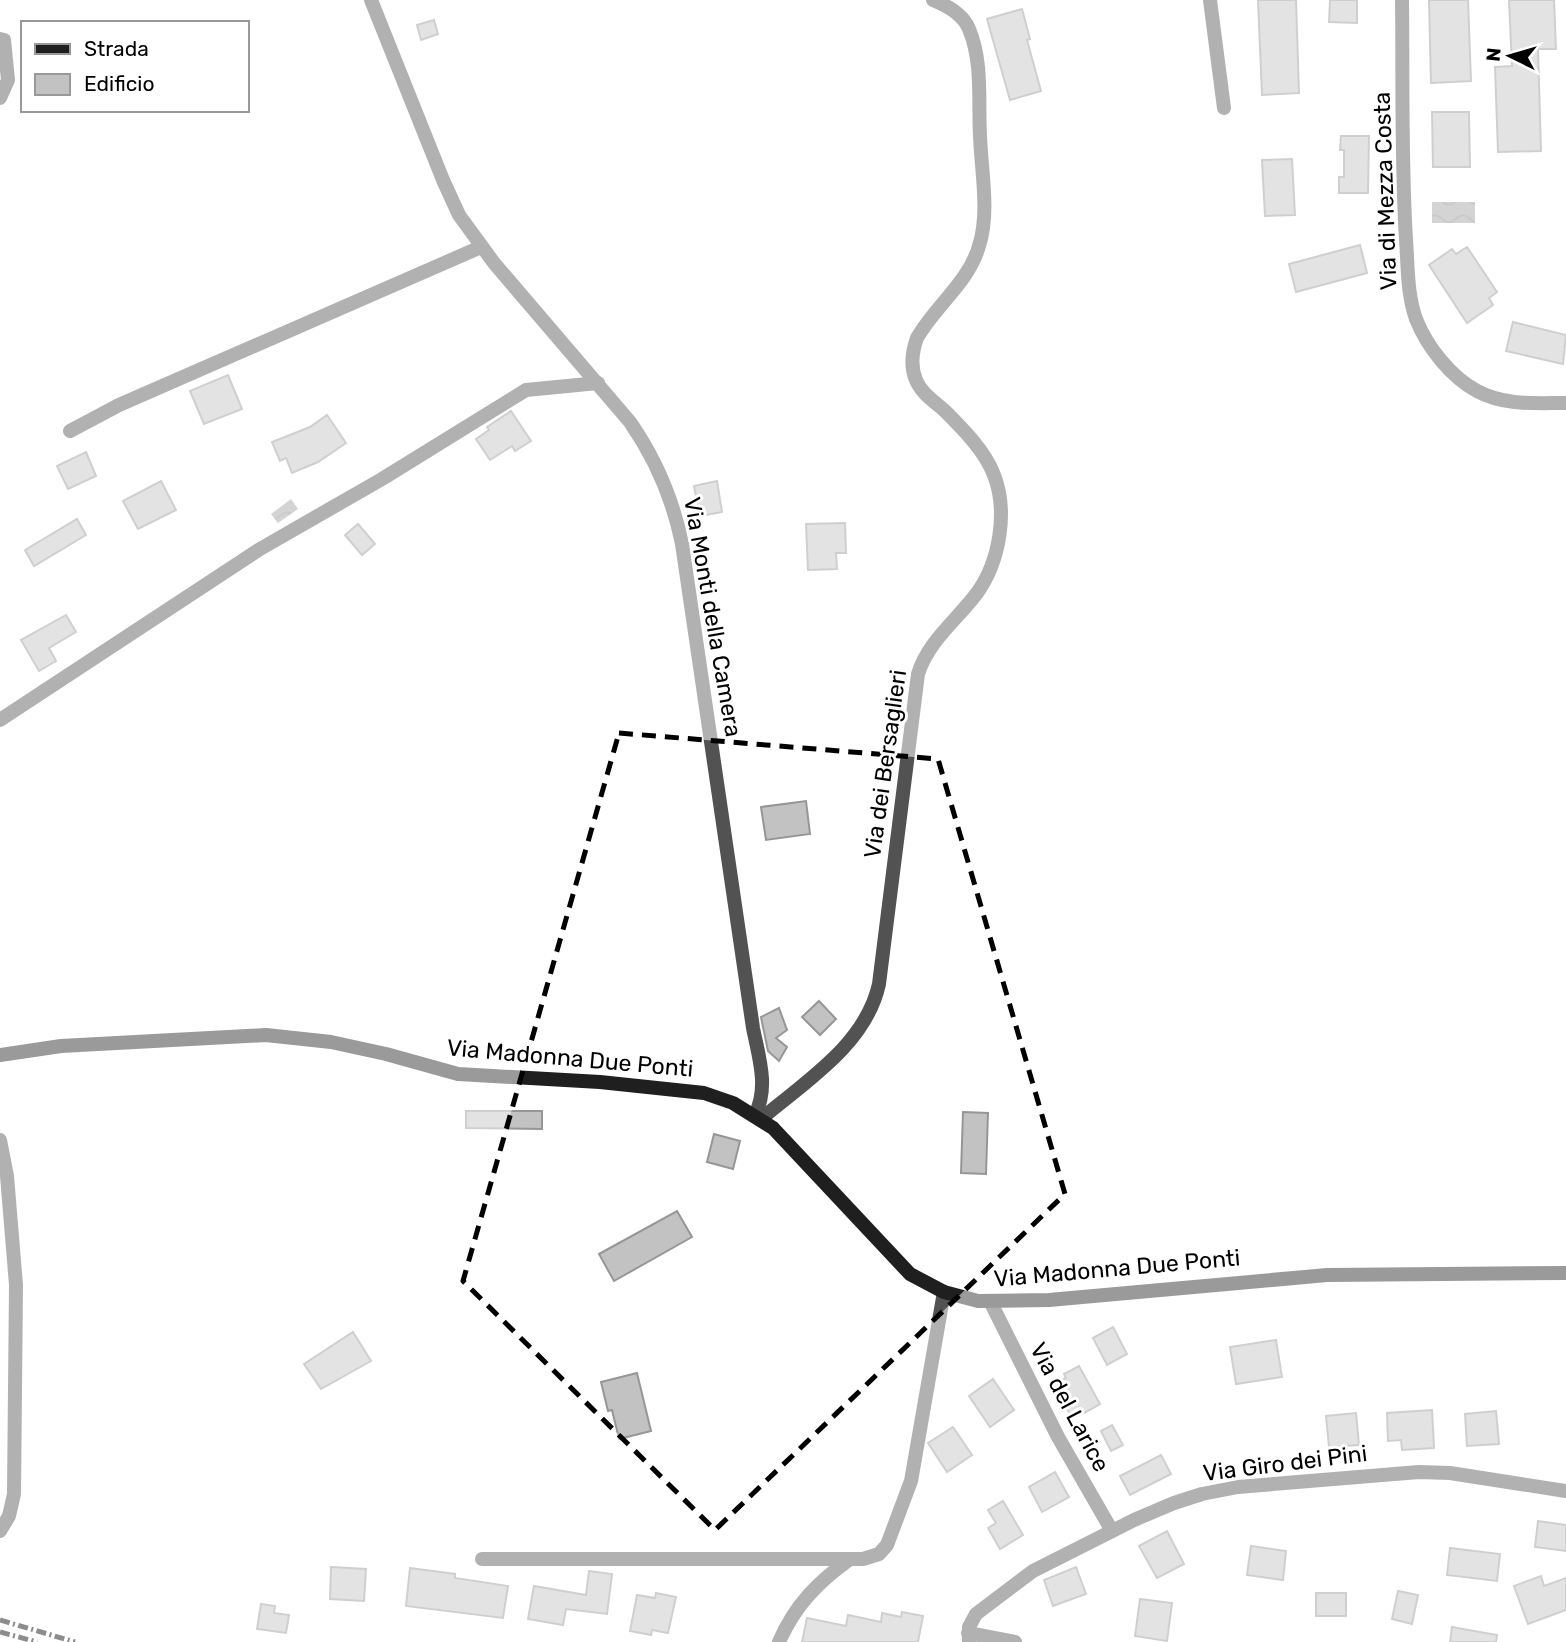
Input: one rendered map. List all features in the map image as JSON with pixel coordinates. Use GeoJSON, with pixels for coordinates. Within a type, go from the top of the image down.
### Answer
{"type":"FeatureCollection","features":[{"type":"Feature","properties":{"kind":"main road","name":"Via Madonna Due Ponti"},"geometry":{"type":"LineString","coordinates":[[0,1055],[61,1046],[239,1035],[284,1036],[360,1048],[458,1074],[600,1082],[693,1091],[733,1103],[758,1117],[794,1149],[859,1223],[905,1269],[921,1281],[944,1292],[991,1303],[1068,1299],[1327,1275],[1566,1273]]}},
{"type":"Feature","properties":{"kind":"street","name":"Via Monti della Camera"},"geometry":{"type":"LineString","coordinates":[[371,0],[459,215],[481,247],[630,422],[649,451],[669,493],[678,526],[762,1075],[763,1096],[758,1117]]}},
{"type":"Feature","properties":{"kind":"street","name":"Via dei Bersaglieri"},"geometry":{"type":"LineString","coordinates":[[758,1117],[849,1042],[871,1011],[879,984],[916,681],[928,651],[977,594],[987,576],[999,535],[1000,503],[990,468],[953,420],[919,385],[912,370],[913,349],[917,338],[970,267],[979,248],[983,223],[979,84],[971,35],[961,16],[933,0]]}},
{"type":"Feature","properties":{"kind":"street"},"geometry":{"type":"LineString","coordinates":[[1210,0],[1224,108]]}},
{"type":"Feature","properties":{"kind":"street","name":"Via di Mezza Costa"},"geometry":{"type":"LineString","coordinates":[[1402,0],[1405,223],[1410,289],[1417,320],[1429,344],[1440,358],[1478,392],[1511,402],[1566,403]]}},
{"type":"Feature","properties":{"kind":"street"},"geometry":{"type":"LineString","coordinates":[[0,39],[4,40],[8,80],[0,98]]}},
{"type":"Feature","properties":{"kind":"street"},"geometry":{"type":"LineString","coordinates":[[69,431],[119,405],[481,247]]}},
{"type":"Feature","properties":{"kind":"street"},"geometry":{"type":"LineString","coordinates":[[0,720],[260,549],[382,479],[526,390],[598,383]]}},
{"type":"Feature","properties":{"kind":"street"},"geometry":{"type":"LineString","coordinates":[[0,1140],[14,1251],[16,1351],[14,1494],[9,1516],[0,1531]]}},
{"type":"Feature","properties":{"kind":"street"},"geometry":{"type":"LineString","coordinates":[[482,1559],[850,1559],[869,1558],[884,1550],[909,1490],[944,1292]]}},
{"type":"Feature","properties":{"kind":"street","name":"Via del Larice"},"geometry":{"type":"LineString","coordinates":[[991,1303],[1058,1437],[1112,1531]]}},
{"type":"Feature","properties":{"kind":"street","name":"Via Giro dei Pini"},"geometry":{"type":"LineString","coordinates":[[969,1638],[976,1614],[1020,1579],[1045,1563],[1184,1499],[1238,1487],[1427,1472],[1450,1473],[1566,1491]]}},
{"type":"Feature","properties":{"kind":"street"},"geometry":{"type":"LineString","coordinates":[[779,1642],[805,1597],[850,1559]]}},
{"type":"Feature","properties":{"kind":"street"},"geometry":{"type":"LineString","coordinates":[[969,1638],[1015,1642]]}},
{"type":"Feature","properties":{"kind":"highlighted area"},"geometry":{"type":"Polygon","coordinates":[[[619,733],[938,759],[1065,1194],[715,1530],[463,1281],[619,733]]]}},
{"type":"Feature","properties":{"kind":"water"},"geometry":{"type":"Polygon","coordinates":[[[1432,202],[1475,202],[1475,223],[1432,223],[1432,202]]]}},
{"type":"Feature","properties":{"kind":"water"},"geometry":{"type":"Polygon","coordinates":[[[291,499],[298,509],[278,523],[271,514],[291,499]]]}},
{"type":"Feature","properties":{"kind":"building"},"geometry":{"type":"Polygon","coordinates":[[[1258,0],[1296,0],[1299,93],[1262,95],[1258,0]]]}},
{"type":"Feature","properties":{"kind":"building"},"geometry":{"type":"Polygon","coordinates":[[[1330,0],[1357,0],[1357,23],[1329,22],[1330,0]]]}},
{"type":"Feature","properties":{"kind":"building"},"geometry":{"type":"Polygon","coordinates":[[[1429,0],[1468,0],[1471,81],[1431,83],[1429,0]]]}},
{"type":"Feature","properties":{"kind":"building"},"geometry":{"type":"Polygon","coordinates":[[[1509,0],[1554,0],[1556,49],[1538,49],[1541,151],[1498,152],[1495,67],[1512,66],[1509,0]]]}},
{"type":"Feature","properties":{"kind":"building"},"geometry":{"type":"Polygon","coordinates":[[[1022,9],[1030,39],[1027,40],[1041,91],[1010,100],[987,19],[1022,9]]]}},
{"type":"Feature","properties":{"kind":"building"},"geometry":{"type":"Polygon","coordinates":[[[434,20],[438,34],[421,40],[417,25],[434,20]]]}},
{"type":"Feature","properties":{"kind":"building"},"geometry":{"type":"Polygon","coordinates":[[[1432,112],[1469,112],[1470,167],[1433,167],[1432,112]]]}},
{"type":"Feature","properties":{"kind":"building"},"geometry":{"type":"Polygon","coordinates":[[[1341,136],[1369,136],[1368,193],[1339,193],[1339,177],[1344,177],[1341,136]]]}},
{"type":"Feature","properties":{"kind":"building"},"geometry":{"type":"Polygon","coordinates":[[[1292,159],[1295,215],[1265,216],[1262,160],[1292,159]]]}},
{"type":"Feature","properties":{"kind":"building"},"geometry":{"type":"Polygon","coordinates":[[[1360,245],[1367,273],[1296,292],[1289,264],[1360,245]]]}},
{"type":"Feature","properties":{"kind":"building"},"geometry":{"type":"Polygon","coordinates":[[[1467,247],[1497,292],[1489,298],[1493,305],[1467,323],[1429,265],[1452,249],[1456,254],[1467,247]]]}},
{"type":"Feature","properties":{"kind":"building"},"geometry":{"type":"Polygon","coordinates":[[[1513,322],[1566,335],[1563,364],[1506,351],[1513,322]]]}},
{"type":"Feature","properties":{"kind":"building"},"geometry":{"type":"Polygon","coordinates":[[[228,375],[242,409],[204,424],[190,391],[228,375]]]}},
{"type":"Feature","properties":{"kind":"building"},"geometry":{"type":"Polygon","coordinates":[[[511,411],[531,441],[515,451],[512,446],[490,460],[476,439],[489,430],[487,427],[511,411]]]}},
{"type":"Feature","properties":{"kind":"building"},"geometry":{"type":"Polygon","coordinates":[[[327,415],[346,443],[318,462],[292,473],[286,458],[280,461],[272,442],[310,427],[327,415]]]}},
{"type":"Feature","properties":{"kind":"building"},"geometry":{"type":"Polygon","coordinates":[[[86,452],[96,476],[68,489],[57,466],[86,452]]]}},
{"type":"Feature","properties":{"kind":"building"},"geometry":{"type":"Polygon","coordinates":[[[161,481],[176,510],[138,529],[123,501],[161,481]]]}},
{"type":"Feature","properties":{"kind":"building"},"geometry":{"type":"Polygon","coordinates":[[[717,481],[722,512],[700,516],[694,486],[717,481]]]}},
{"type":"Feature","properties":{"kind":"building"},"geometry":{"type":"Polygon","coordinates":[[[77,519],[86,535],[34,566],[25,550],[77,519]]]}},
{"type":"Feature","properties":{"kind":"building"},"geometry":{"type":"Polygon","coordinates":[[[845,523],[846,553],[836,553],[837,569],[808,570],[806,524],[845,523]]]}},
{"type":"Feature","properties":{"kind":"building"},"geometry":{"type":"Polygon","coordinates":[[[358,524],[375,544],[362,555],[345,535],[358,524]]]}},
{"type":"Feature","properties":{"kind":"building"},"geometry":{"type":"Polygon","coordinates":[[[66,615],[76,632],[49,648],[56,661],[39,671],[21,640],[66,615]]]}},
{"type":"Feature","properties":{"kind":"building"},"geometry":{"type":"Polygon","coordinates":[[[806,801],[810,834],[766,840],[761,807],[806,801]]]}},
{"type":"Feature","properties":{"kind":"building"},"geometry":{"type":"Polygon","coordinates":[[[819,1001],[836,1019],[820,1035],[802,1017],[819,1001]]]}},
{"type":"Feature","properties":{"kind":"building"},"geometry":{"type":"Polygon","coordinates":[[[779,1008],[787,1030],[776,1038],[787,1047],[779,1061],[768,1051],[761,1017],[779,1008]]]}},
{"type":"Feature","properties":{"kind":"building"},"geometry":{"type":"Polygon","coordinates":[[[466,1111],[542,1111],[542,1129],[466,1128],[466,1111]]]}},
{"type":"Feature","properties":{"kind":"building"},"geometry":{"type":"Polygon","coordinates":[[[963,1112],[988,1113],[986,1174],[961,1173],[963,1112]]]}},
{"type":"Feature","properties":{"kind":"building"},"geometry":{"type":"Polygon","coordinates":[[[714,1134],[740,1141],[733,1169],[707,1162],[714,1134]]]}},
{"type":"Feature","properties":{"kind":"building"},"geometry":{"type":"Polygon","coordinates":[[[677,1211],[692,1237],[614,1281],[599,1254],[677,1211]]]}},
{"type":"Feature","properties":{"kind":"building"},"geometry":{"type":"Polygon","coordinates":[[[1113,1327],[1127,1354],[1107,1365],[1093,1338],[1113,1327]]]}},
{"type":"Feature","properties":{"kind":"building"},"geometry":{"type":"Polygon","coordinates":[[[353,1332],[371,1361],[321,1389],[304,1364],[353,1332]]]}},
{"type":"Feature","properties":{"kind":"building"},"geometry":{"type":"Polygon","coordinates":[[[1276,1340],[1282,1377],[1236,1384],[1230,1347],[1276,1340]]]}},
{"type":"Feature","properties":{"kind":"building"},"geometry":{"type":"Polygon","coordinates":[[[1079,1366],[1100,1404],[1084,1413],[1082,1409],[1071,1416],[1053,1384],[1066,1378],[1064,1374],[1079,1366]]]}},
{"type":"Feature","properties":{"kind":"building"},"geometry":{"type":"Polygon","coordinates":[[[637,1373],[651,1431],[619,1439],[601,1382],[637,1373]]]}},
{"type":"Feature","properties":{"kind":"building"},"geometry":{"type":"Polygon","coordinates":[[[993,1379],[1014,1410],[990,1427],[969,1396],[993,1379]]]}},
{"type":"Feature","properties":{"kind":"building"},"geometry":{"type":"Polygon","coordinates":[[[1432,1410],[1434,1448],[1402,1450],[1401,1440],[1388,1441],[1387,1413],[1432,1410]]]}},
{"type":"Feature","properties":{"kind":"building"},"geometry":{"type":"Polygon","coordinates":[[[1496,1411],[1499,1444],[1467,1446],[1465,1414],[1496,1411]]]}},
{"type":"Feature","properties":{"kind":"building"},"geometry":{"type":"Polygon","coordinates":[[[1356,1413],[1359,1445],[1329,1447],[1326,1416],[1356,1413]]]}},
{"type":"Feature","properties":{"kind":"building"},"geometry":{"type":"Polygon","coordinates":[[[1112,1425],[1123,1445],[1111,1451],[1101,1431],[1112,1425]]]}},
{"type":"Feature","properties":{"kind":"building"},"geometry":{"type":"Polygon","coordinates":[[[953,1427],[972,1455],[947,1472],[928,1443],[953,1427]]]}},
{"type":"Feature","properties":{"kind":"building"},"geometry":{"type":"Polygon","coordinates":[[[1161,1455],[1171,1474],[1130,1495],[1120,1476],[1161,1455]]]}},
{"type":"Feature","properties":{"kind":"building"},"geometry":{"type":"Polygon","coordinates":[[[1055,1472],[1069,1497],[1042,1512],[1029,1487],[1055,1472]]]}},
{"type":"Feature","properties":{"kind":"building"},"geometry":{"type":"Polygon","coordinates":[[[1003,1501],[1023,1535],[1000,1549],[988,1528],[996,1523],[988,1510],[1003,1501]]]}},
{"type":"Feature","properties":{"kind":"building"},"geometry":{"type":"Polygon","coordinates":[[[1538,1521],[1566,1525],[1566,1551],[1535,1547],[1538,1521]]]}},
{"type":"Feature","properties":{"kind":"building"},"geometry":{"type":"Polygon","coordinates":[[[1167,1531],[1184,1564],[1157,1578],[1139,1546],[1167,1531]]]}},
{"type":"Feature","properties":{"kind":"building"},"geometry":{"type":"Polygon","coordinates":[[[1251,1546],[1286,1551],[1283,1580],[1247,1575],[1251,1546]]]}},
{"type":"Feature","properties":{"kind":"building"},"geometry":{"type":"Polygon","coordinates":[[[1450,1548],[1500,1554],[1497,1581],[1447,1575],[1450,1548]]]}},
{"type":"Feature","properties":{"kind":"building"},"geometry":{"type":"Polygon","coordinates":[[[331,1567],[366,1569],[364,1601],[330,1599],[331,1567]]]}},
{"type":"Feature","properties":{"kind":"building"},"geometry":{"type":"Polygon","coordinates":[[[1076,1567],[1086,1594],[1053,1606],[1044,1580],[1076,1567]]]}},
{"type":"Feature","properties":{"kind":"building"},"geometry":{"type":"Polygon","coordinates":[[[410,1568],[455,1574],[455,1578],[508,1586],[503,1618],[406,1606],[410,1568]]]}},
{"type":"Feature","properties":{"kind":"building"},"geometry":{"type":"Polygon","coordinates":[[[589,1571],[612,1574],[607,1614],[566,1609],[563,1625],[528,1619],[534,1586],[586,1595],[589,1571]]]}},
{"type":"Feature","properties":{"kind":"building"},"geometry":{"type":"Polygon","coordinates":[[[1541,1576],[1544,1586],[1566,1578],[1566,1610],[1528,1624],[1514,1586],[1541,1576]]]}},
{"type":"Feature","properties":{"kind":"building"},"geometry":{"type":"Polygon","coordinates":[[[1398,1591],[1418,1595],[1412,1624],[1392,1619],[1398,1591]]]}},
{"type":"Feature","properties":{"kind":"building"},"geometry":{"type":"Polygon","coordinates":[[[656,1593],[676,1597],[668,1633],[652,1630],[651,1635],[630,1631],[637,1595],[655,1598],[656,1593]]]}},
{"type":"Feature","properties":{"kind":"building"},"geometry":{"type":"Polygon","coordinates":[[[1316,1593],[1346,1593],[1346,1616],[1316,1616],[1316,1593]]]}},
{"type":"Feature","properties":{"kind":"building"},"geometry":{"type":"Polygon","coordinates":[[[1140,1599],[1172,1603],[1167,1641],[1135,1636],[1140,1599]]]}},
{"type":"Feature","properties":{"kind":"building"},"geometry":{"type":"Polygon","coordinates":[[[261,1604],[275,1606],[274,1613],[289,1615],[286,1633],[257,1629],[261,1604]]]}},
{"type":"Feature","properties":{"kind":"building"},"geometry":{"type":"Polygon","coordinates":[[[902,1612],[923,1616],[918,1642],[802,1642],[807,1618],[846,1626],[848,1615],[881,1622],[882,1613],[901,1617],[902,1612]]]}},
{"type":"Feature","properties":{"kind":"building"},"geometry":{"type":"Polygon","coordinates":[[[1452,1627],[1497,1635],[1496,1642],[1450,1642],[1452,1627]]]}},
{"type":"Feature","properties":{"kind":"railway"},"geometry":{"type":"LineString","coordinates":[[0,1620],[75,1642]]}},
{"type":"Feature","properties":{"kind":"railway"},"geometry":{"type":"LineString","coordinates":[[0,1632],[37,1642]]}}]}
